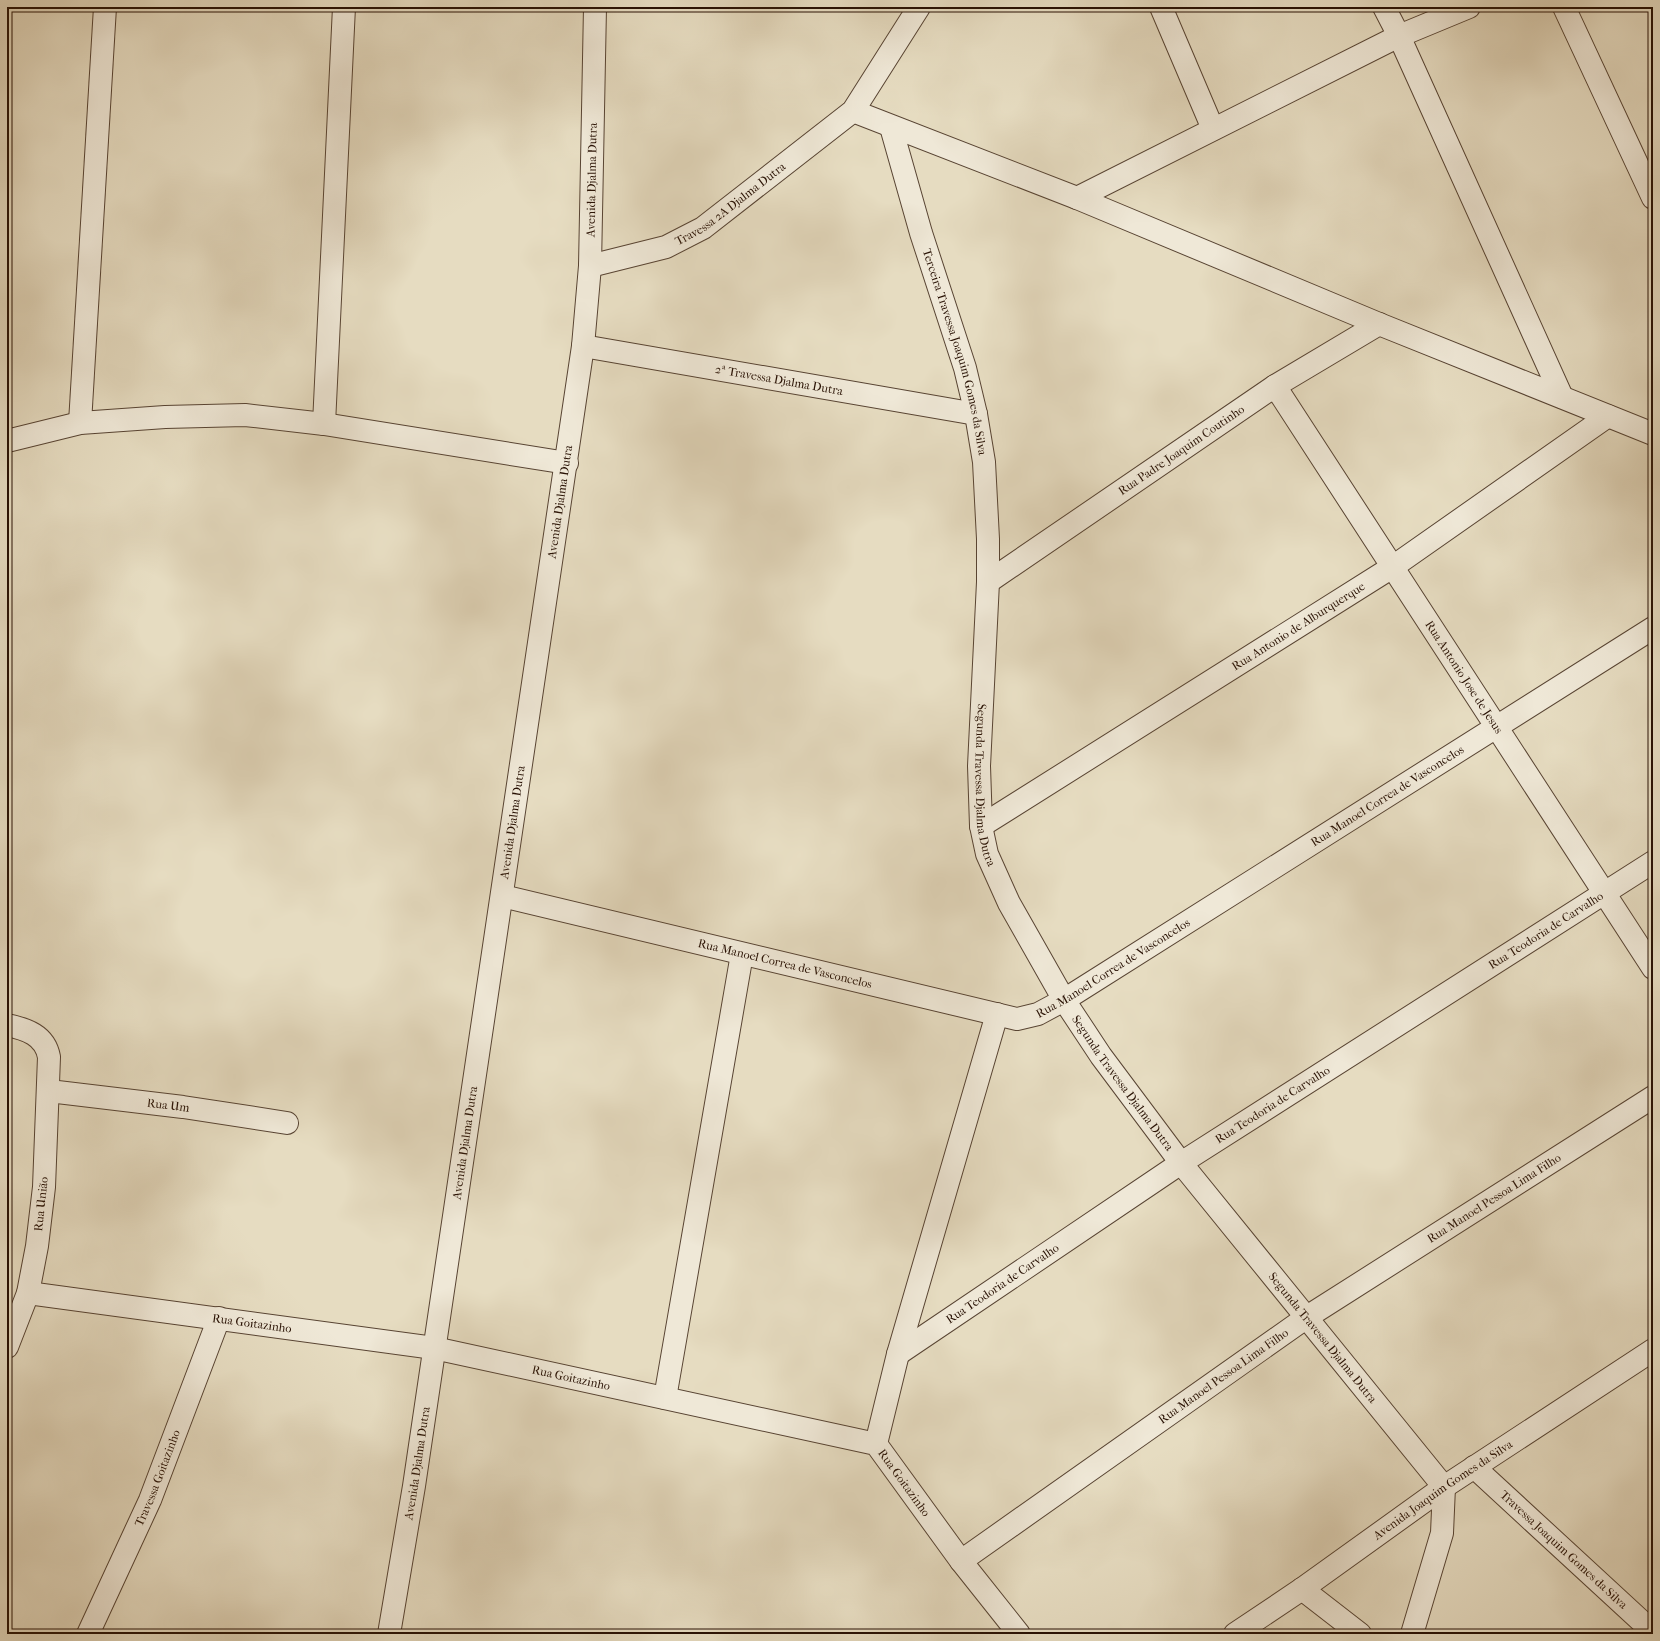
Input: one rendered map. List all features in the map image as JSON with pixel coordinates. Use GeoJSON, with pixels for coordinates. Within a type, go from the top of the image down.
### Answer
{"type":"FeatureCollection","features":[{"type":"Feature","properties":{"kind":"street"},"geometry":{"type":"LineString","coordinates":[[80,422],[105,7]]}},
{"type":"Feature","properties":{"kind":"street"},"geometry":{"type":"LineString","coordinates":[[324,424],[344,7]]}},
{"type":"Feature","properties":{"kind":"street","name":"Avenida Djalma Dutra"},"geometry":{"type":"LineString","coordinates":[[389,1634],[414,1486],[567,463],[583,346],[590,266],[595,7]]}},
{"type":"Feature","properties":{"kind":"street"},"geometry":{"type":"LineString","coordinates":[[918,7],[853,111],[1077,198],[1378,324],[1653,434]]}},
{"type":"Feature","properties":{"kind":"street"},"geometry":{"type":"LineString","coordinates":[[1161,7],[1213,129]]}},
{"type":"Feature","properties":{"kind":"street"},"geometry":{"type":"LineString","coordinates":[[1384,7],[1399,36],[1562,397]]}},
{"type":"Feature","properties":{"kind":"street"},"geometry":{"type":"LineString","coordinates":[[1077,198],[1399,36],[1469,7]]}},
{"type":"Feature","properties":{"kind":"street"},"geometry":{"type":"LineString","coordinates":[[1564,7],[1653,198]]}},
{"type":"Feature","properties":{"kind":"street","name":"Travessa 2A Djalma Dutra"},"geometry":{"type":"LineString","coordinates":[[590,266],[666,247],[703,228],[853,111]]}},
{"type":"Feature","properties":{"kind":"street","name":"Terceira Travessa Joaquim Gomes da Silva"},"geometry":{"type":"LineString","coordinates":[[891,127],[921,233],[965,368],[976,414],[984,462],[988,539],[988,582]]}},
{"type":"Feature","properties":{"kind":"street","name":"Rua Padre Joaquim Coutinho"},"geometry":{"type":"LineString","coordinates":[[988,582],[1276,386],[1378,324]]}},
{"type":"Feature","properties":{"kind":"street","name":"2ª Travessa Djalma Dutra"},"geometry":{"type":"LineString","coordinates":[[583,346],[976,414]]}},
{"type":"Feature","properties":{"kind":"street","name":"Rua Antonio Jose de Jesus"},"geometry":{"type":"LineString","coordinates":[[1276,386],[1653,968]]}},
{"type":"Feature","properties":{"kind":"street"},"geometry":{"type":"LineString","coordinates":[[7,441],[80,422],[165,417],[245,416],[324,424],[567,463]]}},
{"type":"Feature","properties":{"kind":"street","name":"Rua Antonio de Alburquerque"},"geometry":{"type":"LineString","coordinates":[[981,826],[1394,566],[1608,416]]}},
{"type":"Feature","properties":{"kind":"street","name":"Segunda Travessa Djalma Dutra"},"geometry":{"type":"LineString","coordinates":[[988,582],[979,766],[981,826],[987,854],[1009,903],[1064,1000],[1101,1056],[1181,1163],[1444,1487]]}},
{"type":"Feature","properties":{"kind":"street","name":"Rua Manoel Correa de Vasconcelos"},"geometry":{"type":"LineString","coordinates":[[502,896],[1017,1019],[1038,1014],[1064,1000],[1653,628]]}},
{"type":"Feature","properties":{"kind":"street","name":"Rua Teodoria de Carvalho"},"geometry":{"type":"LineString","coordinates":[[898,1354],[1181,1163],[1653,862]]}},
{"type":"Feature","properties":{"kind":"street"},"geometry":{"type":"LineString","coordinates":[[665,1398],[742,954]]}},
{"type":"Feature","properties":{"kind":"street"},"geometry":{"type":"LineString","coordinates":[[876,1444],[898,1354],[997,1014]]}},
{"type":"Feature","properties":{"kind":"street","name":"Rua União"},"geometry":{"type":"LineString","coordinates":[[7,1025],[22,1028],[33,1033],[46,1045],[49,1057],[49,1091],[44,1187],[37,1246],[28,1292],[7,1347]]}},
{"type":"Feature","properties":{"kind":"street","name":"Rua Um"},"geometry":{"type":"LineString","coordinates":[[49,1091],[183,1107],[287,1123]]}},
{"type":"Feature","properties":{"kind":"street","name":"Rua Manoel Pessoa Lima Filho"},"geometry":{"type":"LineString","coordinates":[[961,1561],[1307,1317],[1653,1097]]}},
{"type":"Feature","properties":{"kind":"street","name":"Rua Goitazinho"},"geometry":{"type":"LineString","coordinates":[[28,1292],[434,1348],[876,1444],[961,1561],[1019,1634]]}},
{"type":"Feature","properties":{"kind":"street","name":"Travessa Goitazinho"},"geometry":{"type":"LineString","coordinates":[[88,1634],[150,1500],[219,1318]]}},
{"type":"Feature","properties":{"kind":"street","name":"Avenida Joaquim Gomes da Silva"},"geometry":{"type":"LineString","coordinates":[[1235,1634],[1302,1589],[1444,1487],[1653,1350]]}},
{"type":"Feature","properties":{"kind":"street","name":"Travessa Joaquim Gomes da Silva"},"geometry":{"type":"LineString","coordinates":[[1474,1467],[1653,1632]]}},
{"type":"Feature","properties":{"kind":"street"},"geometry":{"type":"LineString","coordinates":[[1412,1634],[1442,1532],[1444,1487]]}},
{"type":"Feature","properties":{"kind":"street"},"geometry":{"type":"LineString","coordinates":[[1302,1589],[1360,1634]]}}]}
